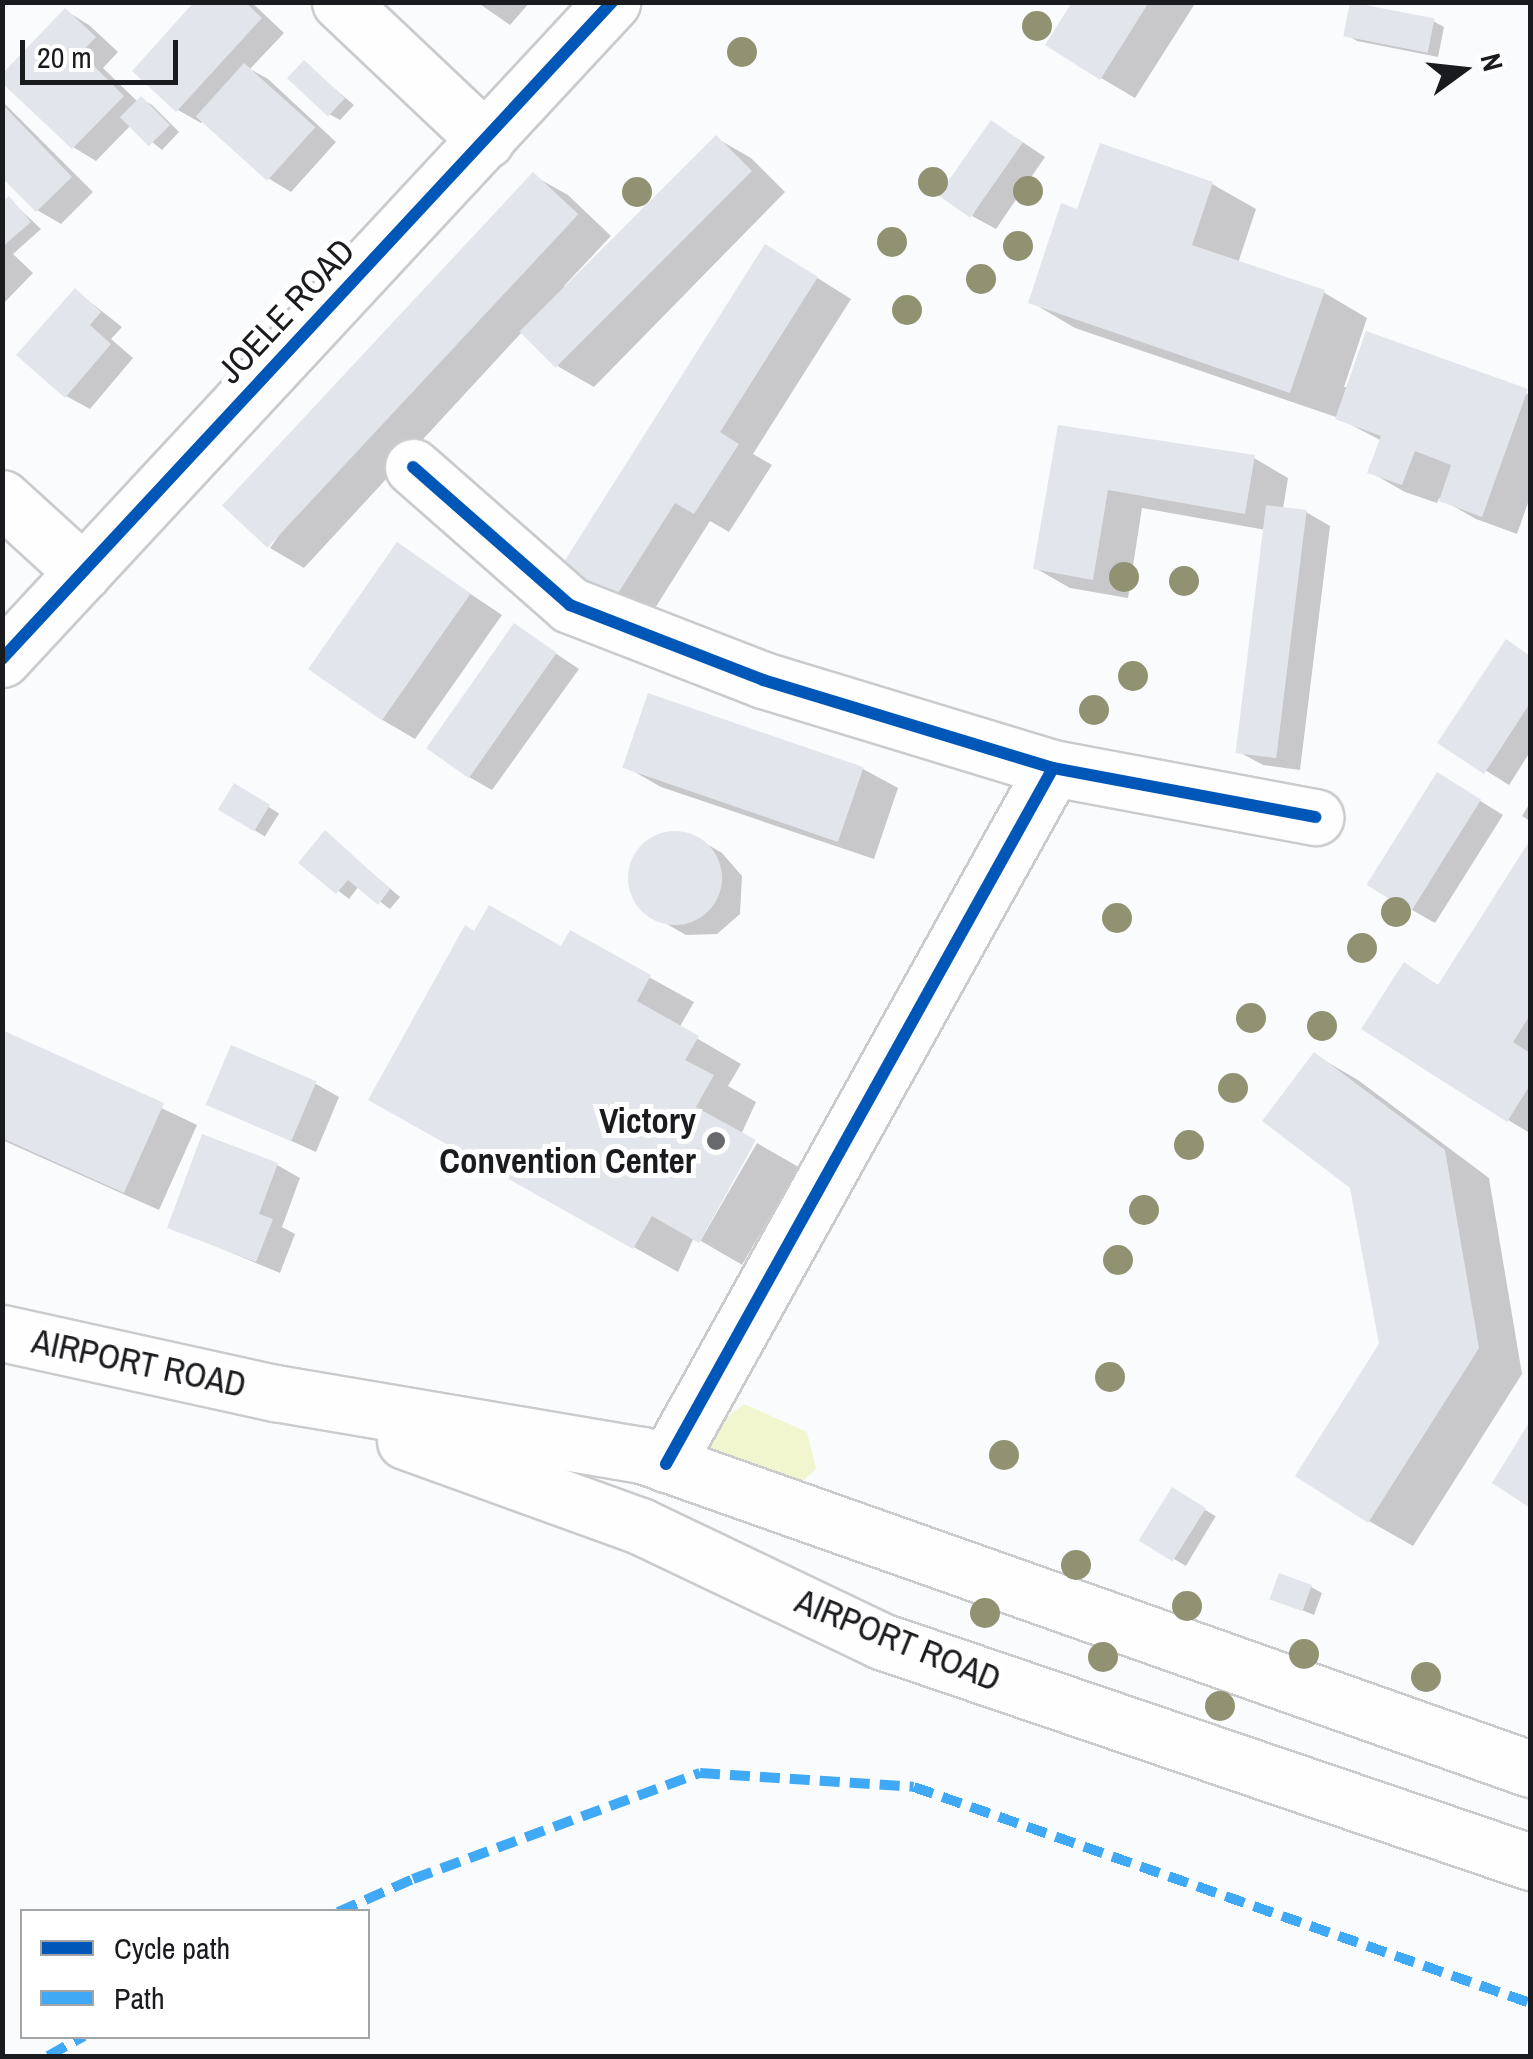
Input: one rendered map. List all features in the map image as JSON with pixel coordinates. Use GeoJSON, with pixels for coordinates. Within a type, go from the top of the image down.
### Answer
{"type":"FeatureCollection","features":[{"type":"Feature","properties":{"kind":"street"},"geometry":{"type":"LineString","coordinates":[[340,2],[486,140]]}},
{"type":"Feature","properties":{"kind":"street","name":"JOELE ROAD"},"geometry":{"type":"LineString","coordinates":[[2,659],[612,2]]}},
{"type":"Feature","properties":{"kind":"street"},"geometry":{"type":"LineString","coordinates":[[413,467],[570,606],[764,680],[1053,768],[1314,817]]}},
{"type":"Feature","properties":{"kind":"street"},"geometry":{"type":"LineString","coordinates":[[2,498],[84,572]]}},
{"type":"Feature","properties":{"kind":"street"},"geometry":{"type":"LineString","coordinates":[[666,1464],[1053,768]]}},
{"type":"Feature","properties":{"kind":"street","name":"AIRPORT ROAD"},"geometry":{"type":"LineString","coordinates":[[2,1333],[276,1393],[642,1455],[1530,1770]]}},
{"type":"Feature","properties":{"kind":"street","name":"AIRPORT ROAD"},"geometry":{"type":"LineString","coordinates":[[276,1393],[640,1526],[881,1640],[1530,1862]]}},
{"type":"Feature","properties":{"kind":"green space"},"geometry":{"type":"Polygon","coordinates":[[[744,1404],[807,1432],[816,1469],[804,1480],[775,1480],[715,1469],[704,1447],[708,1432],[744,1404]]]}},
{"type":"Feature","properties":{"kind":"building"},"geometry":{"type":"Polygon","coordinates":[[[194,2],[245,2],[262,18],[176,112],[132,71],[194,2]]]}},
{"type":"Feature","properties":{"kind":"building"},"geometry":{"type":"Polygon","coordinates":[[[1072,2],[1149,2],[1100,80],[1045,45],[1072,2]]]}},
{"type":"Feature","properties":{"kind":"building"},"geometry":{"type":"Polygon","coordinates":[[[1350,2],[1434,18],[1428,53],[1343,36],[1350,2]]]}},
{"type":"Feature","properties":{"kind":"building"},"geometry":{"type":"Polygon","coordinates":[[[65,8],[96,37],[81,53],[124,96],[72,149],[2,83],[2,74],[65,8]]]}},
{"type":"Feature","properties":{"kind":"building"},"geometry":{"type":"Polygon","coordinates":[[[304,60],[345,98],[328,116],[287,78],[304,60]]]}},
{"type":"Feature","properties":{"kind":"building"},"geometry":{"type":"Polygon","coordinates":[[[244,63],[315,127],[267,181],[196,117],[244,63]]]}},
{"type":"Feature","properties":{"kind":"building"},"geometry":{"type":"Polygon","coordinates":[[[141,96],[170,125],[149,146],[120,117],[141,96]]]}},
{"type":"Feature","properties":{"kind":"building"},"geometry":{"type":"Polygon","coordinates":[[[2,104],[72,177],[36,212],[2,178],[2,104]]]}},
{"type":"Feature","properties":{"kind":"building"},"geometry":{"type":"Polygon","coordinates":[[[991,120],[1023,142],[970,218],[938,195],[991,120]]]}},
{"type":"Feature","properties":{"kind":"building"},"geometry":{"type":"Polygon","coordinates":[[[716,135],[752,171],[555,368],[519,332],[716,135]]]}},
{"type":"Feature","properties":{"kind":"building"},"geometry":{"type":"Polygon","coordinates":[[[1100,143],[1213,182],[1192,245],[1325,290],[1290,393],[1028,303],[1061,203],[1077,209],[1100,143]]]}},
{"type":"Feature","properties":{"kind":"building"},"geometry":{"type":"Polygon","coordinates":[[[533,172],[578,214],[267,548],[222,505],[533,172]]]}},
{"type":"Feature","properties":{"kind":"building"},"geometry":{"type":"Polygon","coordinates":[[[9,196],[31,222],[2,247],[2,202],[9,196]]]}},
{"type":"Feature","properties":{"kind":"building"},"geometry":{"type":"Polygon","coordinates":[[[765,244],[818,277],[720,432],[739,444],[694,514],[675,503],[615,598],[562,565],[765,244]]]}},
{"type":"Feature","properties":{"kind":"building"},"geometry":{"type":"Polygon","coordinates":[[[75,288],[101,312],[90,325],[111,344],[65,398],[16,355],[75,288]]]}},
{"type":"Feature","properties":{"kind":"building"},"geometry":{"type":"Polygon","coordinates":[[[1366,331],[1528,389],[1482,517],[1439,501],[1451,465],[1415,451],[1402,485],[1367,473],[1381,436],[1335,419],[1366,331]]]}},
{"type":"Feature","properties":{"kind":"building"},"geometry":{"type":"Polygon","coordinates":[[[1058,425],[1255,455],[1245,514],[1108,490],[1093,580],[1033,569],[1058,425]]]}},
{"type":"Feature","properties":{"kind":"building"},"geometry":{"type":"Polygon","coordinates":[[[1266,505],[1307,510],[1276,758],[1236,753],[1266,505]]]}},
{"type":"Feature","properties":{"kind":"building"},"geometry":{"type":"Polygon","coordinates":[[[397,542],[471,594],[382,721],[308,669],[397,542]]]}},
{"type":"Feature","properties":{"kind":"building"},"geometry":{"type":"Polygon","coordinates":[[[514,623],[557,653],[469,778],[426,748],[514,623]]]}},
{"type":"Feature","properties":{"kind":"building"},"geometry":{"type":"Polygon","coordinates":[[[1506,639],[1530,656],[1530,703],[1484,774],[1437,743],[1506,639]]]}},
{"type":"Feature","properties":{"kind":"building"},"geometry":{"type":"Polygon","coordinates":[[[648,693],[864,767],[838,842],[622,768],[648,693]]]}},
{"type":"Feature","properties":{"kind":"building"},"geometry":{"type":"Polygon","coordinates":[[[1437,772],[1481,800],[1411,912],[1367,885],[1437,772]]]}},
{"type":"Feature","properties":{"kind":"building"},"geometry":{"type":"Polygon","coordinates":[[[234,783],[270,805],[254,831],[218,810],[234,783]]]}},
{"type":"Feature","properties":{"kind":"building"},"geometry":{"type":"Polygon","coordinates":[[[325,830],[390,889],[378,905],[348,880],[336,894],[298,863],[325,830]]]}},
{"type":"Feature","properties":{"kind":"building"},"geometry":{"type":"Polygon","coordinates":[[[675,831],[693,835],[708,845],[718,860],[722,878],[718,896],[708,911],[693,921],[675,925],[657,921],[642,911],[632,896],[628,878],[632,860],[642,845],[657,835],[675,831]]]}},
{"type":"Feature","properties":{"kind":"building"},"geometry":{"type":"Polygon","coordinates":[[[1530,840],[1530,1015],[1513,1042],[1530,1053],[1530,1085],[1507,1122],[1361,1029],[1404,962],[1438,985],[1530,840]]]}},
{"type":"Feature","properties":{"kind":"building"},"geometry":{"type":"Polygon","coordinates":[[[489,905],[561,946],[570,930],[651,975],[637,1001],[699,1036],[685,1060],[714,1075],[696,1107],[756,1140],[699,1243],[652,1216],[633,1249],[368,1100],[465,925],[474,931],[489,905]]]}},
{"type":"Feature","properties":{"kind":"building"},"geometry":{"type":"Polygon","coordinates":[[[2,1030],[164,1103],[124,1193],[2,1138],[2,1030]]]}},
{"type":"Feature","properties":{"kind":"building"},"geometry":{"type":"Polygon","coordinates":[[[231,1045],[317,1081],[291,1141],[206,1105],[231,1045]]]}},
{"type":"Feature","properties":{"kind":"building"},"geometry":{"type":"Polygon","coordinates":[[[1314,1052],[1445,1150],[1479,1348],[1368,1523],[1295,1476],[1379,1344],[1350,1188],[1262,1121],[1314,1052]]]}},
{"type":"Feature","properties":{"kind":"building"},"geometry":{"type":"Polygon","coordinates":[[[202,1134],[278,1163],[259,1214],[273,1219],[256,1262],[167,1228],[202,1134]]]}},
{"type":"Feature","properties":{"kind":"building"},"geometry":{"type":"Polygon","coordinates":[[[1530,1421],[1530,1508],[1492,1483],[1530,1421]]]}},
{"type":"Feature","properties":{"kind":"building"},"geometry":{"type":"Polygon","coordinates":[[[1172,1487],[1206,1508],[1173,1562],[1139,1540],[1172,1487]]]}},
{"type":"Feature","properties":{"kind":"building"},"geometry":{"type":"Polygon","coordinates":[[[1279,1573],[1312,1585],[1302,1611],[1269,1599],[1279,1573]]]}},
{"type":"Feature","properties":{"kind":"marked path"},"geometry":{"type":"LineString","coordinates":[[345,1909],[413,1879],[700,1773],[914,1787],[1530,2003]]}},
{"type":"Feature","properties":{"kind":"marked path"},"geometry":{"type":"LineString","coordinates":[[48,2056],[79,2039]]}},
{"type":"Feature","properties":{"kind":"cycle path"},"geometry":{"type":"LineString","coordinates":[[2,659],[612,2]]}},
{"type":"Feature","properties":{"kind":"cycle path"},"geometry":{"type":"LineString","coordinates":[[413,467],[570,605],[763,680],[1053,768],[1315,817]]}},
{"type":"Feature","properties":{"kind":"cycle path"},"geometry":{"type":"LineString","coordinates":[[666,1464],[1053,768]]}},
{"type":"Feature","properties":{"kind":"place","name":"Victory Convention Center"},"geometry":{"type":"Point","coordinates":[716,1141]}}]}
